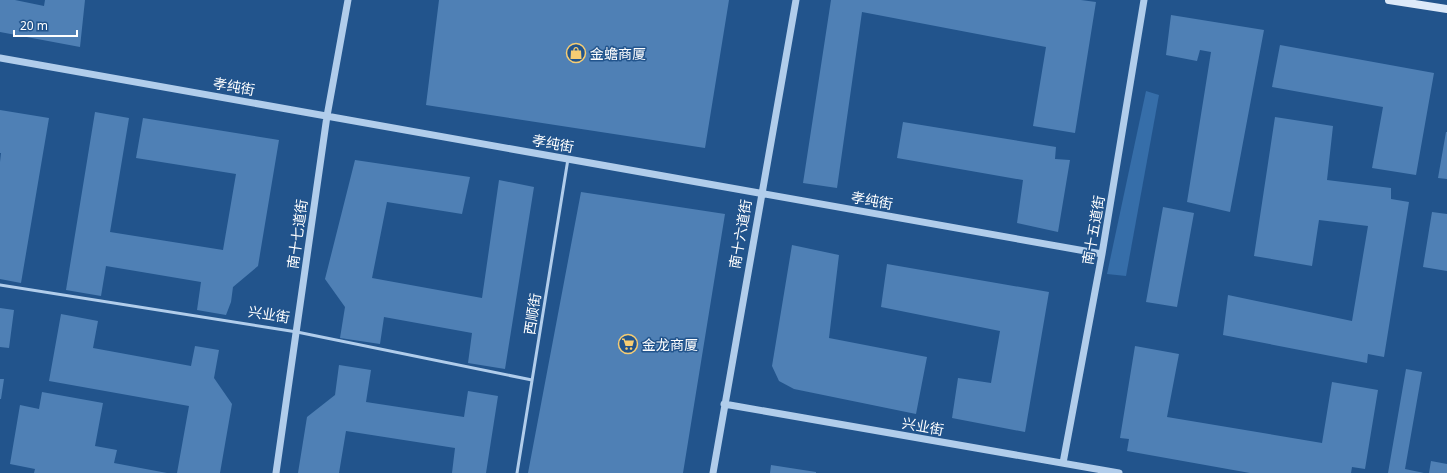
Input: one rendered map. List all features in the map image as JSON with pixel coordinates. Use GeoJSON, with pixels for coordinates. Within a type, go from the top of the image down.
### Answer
{"type":"FeatureCollection","features":[{"type":"Feature","properties":{"kind":"main road"},"geometry":{"type":"LineString","coordinates":[[1389,0],[1447,9]]}},
{"type":"Feature","properties":{"kind":"street","name":"南十七道街"},"geometry":{"type":"LineString","coordinates":[[276,473],[327,116],[348,0]]}},
{"type":"Feature","properties":{"kind":"street","name":"南十六道街"},"geometry":{"type":"LineString","coordinates":[[712,473],[796,0]]}},
{"type":"Feature","properties":{"kind":"street","name":"南十五道街"},"geometry":{"type":"LineString","coordinates":[[1064,463],[1102,254],[1144,0]]}},
{"type":"Feature","properties":{"kind":"street","name":"孝纯街"},"geometry":{"type":"LineString","coordinates":[[0,58],[1102,254]]}},
{"type":"Feature","properties":{"kind":"street","name":"兴业街"},"geometry":{"type":"LineString","coordinates":[[724,404],[1119,473]]}},
{"type":"Feature","properties":{"kind":"lane","name":"西顺街"},"geometry":{"type":"LineString","coordinates":[[517,473],[568,159]]}},
{"type":"Feature","properties":{"kind":"lane","name":"兴业街"},"geometry":{"type":"LineString","coordinates":[[0,285],[297,332],[532,380]]}},
{"type":"Feature","properties":{"kind":"shaded area"},"geometry":{"type":"Polygon","coordinates":[[[1146,91],[1159,95],[1126,276],[1107,274],[1146,91]]]}},
{"type":"Feature","properties":{"kind":"building"},"geometry":{"type":"Polygon","coordinates":[[[0,0],[15,0],[44,6],[45,0],[85,0],[80,47],[0,32],[0,0]]]}},
{"type":"Feature","properties":{"kind":"building","name":"金蟾商厦"},"geometry":{"type":"Polygon","coordinates":[[[439,0],[729,0],[705,148],[426,105],[439,0]]]}},
{"type":"Feature","properties":{"kind":"building"},"geometry":{"type":"Polygon","coordinates":[[[831,0],[1081,0],[1096,2],[1075,133],[1033,126],[1046,47],[862,12],[837,188],[803,183],[831,0]]]}},
{"type":"Feature","properties":{"kind":"building"},"geometry":{"type":"Polygon","coordinates":[[[1171,15],[1264,30],[1230,212],[1187,202],[1211,52],[1200,50],[1197,61],[1166,55],[1171,15]]]}},
{"type":"Feature","properties":{"kind":"building"},"geometry":{"type":"Polygon","coordinates":[[[1280,45],[1434,73],[1416,175],[1372,168],[1383,107],[1272,87],[1280,45]]]}},
{"type":"Feature","properties":{"kind":"building"},"geometry":{"type":"Polygon","coordinates":[[[0,110],[49,118],[21,283],[0,279],[0,110]]]}},
{"type":"Feature","properties":{"kind":"building"},"geometry":{"type":"Polygon","coordinates":[[[95,112],[129,118],[110,232],[223,250],[236,174],[136,158],[143,118],[279,140],[258,266],[233,287],[231,302],[226,315],[197,310],[201,282],[106,266],[101,296],[66,290],[95,112]]]}},
{"type":"Feature","properties":{"kind":"building"},"geometry":{"type":"Polygon","coordinates":[[[1275,117],[1333,126],[1327,180],[1391,188],[1391,199],[1409,202],[1384,357],[1368,354],[1367,363],[1223,335],[1228,295],[1352,321],[1368,226],[1319,220],[1312,266],[1254,256],[1275,117]]]}},
{"type":"Feature","properties":{"kind":"building"},"geometry":{"type":"Polygon","coordinates":[[[903,122],[1056,147],[1055,159],[1070,160],[1058,232],[1017,223],[1023,180],[897,158],[903,122]]]}},
{"type":"Feature","properties":{"kind":"building"},"geometry":{"type":"Polygon","coordinates":[[[1447,132],[1447,179],[1438,178],[1447,132]]]}},
{"type":"Feature","properties":{"kind":"building"},"geometry":{"type":"Polygon","coordinates":[[[355,160],[470,177],[462,214],[387,202],[372,278],[482,298],[499,180],[534,187],[505,369],[468,363],[472,333],[384,317],[380,344],[340,338],[345,307],[325,279],[355,160]]]}},
{"type":"Feature","properties":{"kind":"building","name":"金龙商厦"},"geometry":{"type":"Polygon","coordinates":[[[581,192],[725,214],[683,473],[528,473],[581,192]]]}},
{"type":"Feature","properties":{"kind":"building"},"geometry":{"type":"Polygon","coordinates":[[[1163,207],[1194,213],[1177,307],[1146,302],[1163,207]]]}},
{"type":"Feature","properties":{"kind":"building"},"geometry":{"type":"Polygon","coordinates":[[[1432,212],[1447,214],[1447,271],[1423,267],[1432,212]]]}},
{"type":"Feature","properties":{"kind":"building"},"geometry":{"type":"Polygon","coordinates":[[[792,245],[839,255],[829,338],[927,357],[916,414],[794,389],[779,381],[772,366],[792,245]]]}},
{"type":"Feature","properties":{"kind":"building"},"geometry":{"type":"Polygon","coordinates":[[[887,264],[1049,292],[1025,432],[952,418],[958,378],[991,383],[1000,331],[881,307],[887,264]]]}},
{"type":"Feature","properties":{"kind":"building"},"geometry":{"type":"Polygon","coordinates":[[[0,308],[14,310],[9,348],[0,347],[0,308]]]}},
{"type":"Feature","properties":{"kind":"building"},"geometry":{"type":"Polygon","coordinates":[[[61,314],[98,321],[93,348],[191,366],[195,346],[219,350],[214,378],[232,404],[220,473],[177,473],[189,406],[49,381],[61,314]]]}},
{"type":"Feature","properties":{"kind":"building"},"geometry":{"type":"Polygon","coordinates":[[[1135,346],[1179,354],[1167,417],[1322,443],[1332,382],[1378,390],[1365,469],[1352,467],[1351,473],[1250,473],[1127,451],[1129,439],[1120,438],[1135,346]]]}},
{"type":"Feature","properties":{"kind":"building"},"geometry":{"type":"Polygon","coordinates":[[[339,365],[371,370],[366,402],[464,417],[468,391],[498,396],[486,473],[452,473],[455,448],[346,431],[339,473],[298,473],[307,417],[335,395],[339,365]]]}},
{"type":"Feature","properties":{"kind":"building"},"geometry":{"type":"Polygon","coordinates":[[[1406,369],[1422,372],[1405,469],[1424,473],[1388,473],[1406,369]]]}},
{"type":"Feature","properties":{"kind":"building"},"geometry":{"type":"Polygon","coordinates":[[[0,379],[4,379],[1,399],[0,399],[0,379]]]}},
{"type":"Feature","properties":{"kind":"building"},"geometry":{"type":"Polygon","coordinates":[[[42,392],[103,403],[95,446],[117,450],[114,463],[167,473],[34,473],[35,469],[10,464],[20,405],[39,409],[42,392]]]}},
{"type":"Feature","properties":{"kind":"building"},"geometry":{"type":"Polygon","coordinates":[[[1431,461],[1447,464],[1447,473],[1429,473],[1431,461]]]}},
{"type":"Feature","properties":{"kind":"building"},"geometry":{"type":"Polygon","coordinates":[[[771,465],[816,472],[816,473],[770,473],[771,465]]]}},
{"type":"Feature","properties":{"kind":"place","name":"金蟾商厦"},"geometry":{"type":"Point","coordinates":[576,53]}},
{"type":"Feature","properties":{"kind":"place","name":"金龙商厦"},"geometry":{"type":"Point","coordinates":[628,344]}}]}
